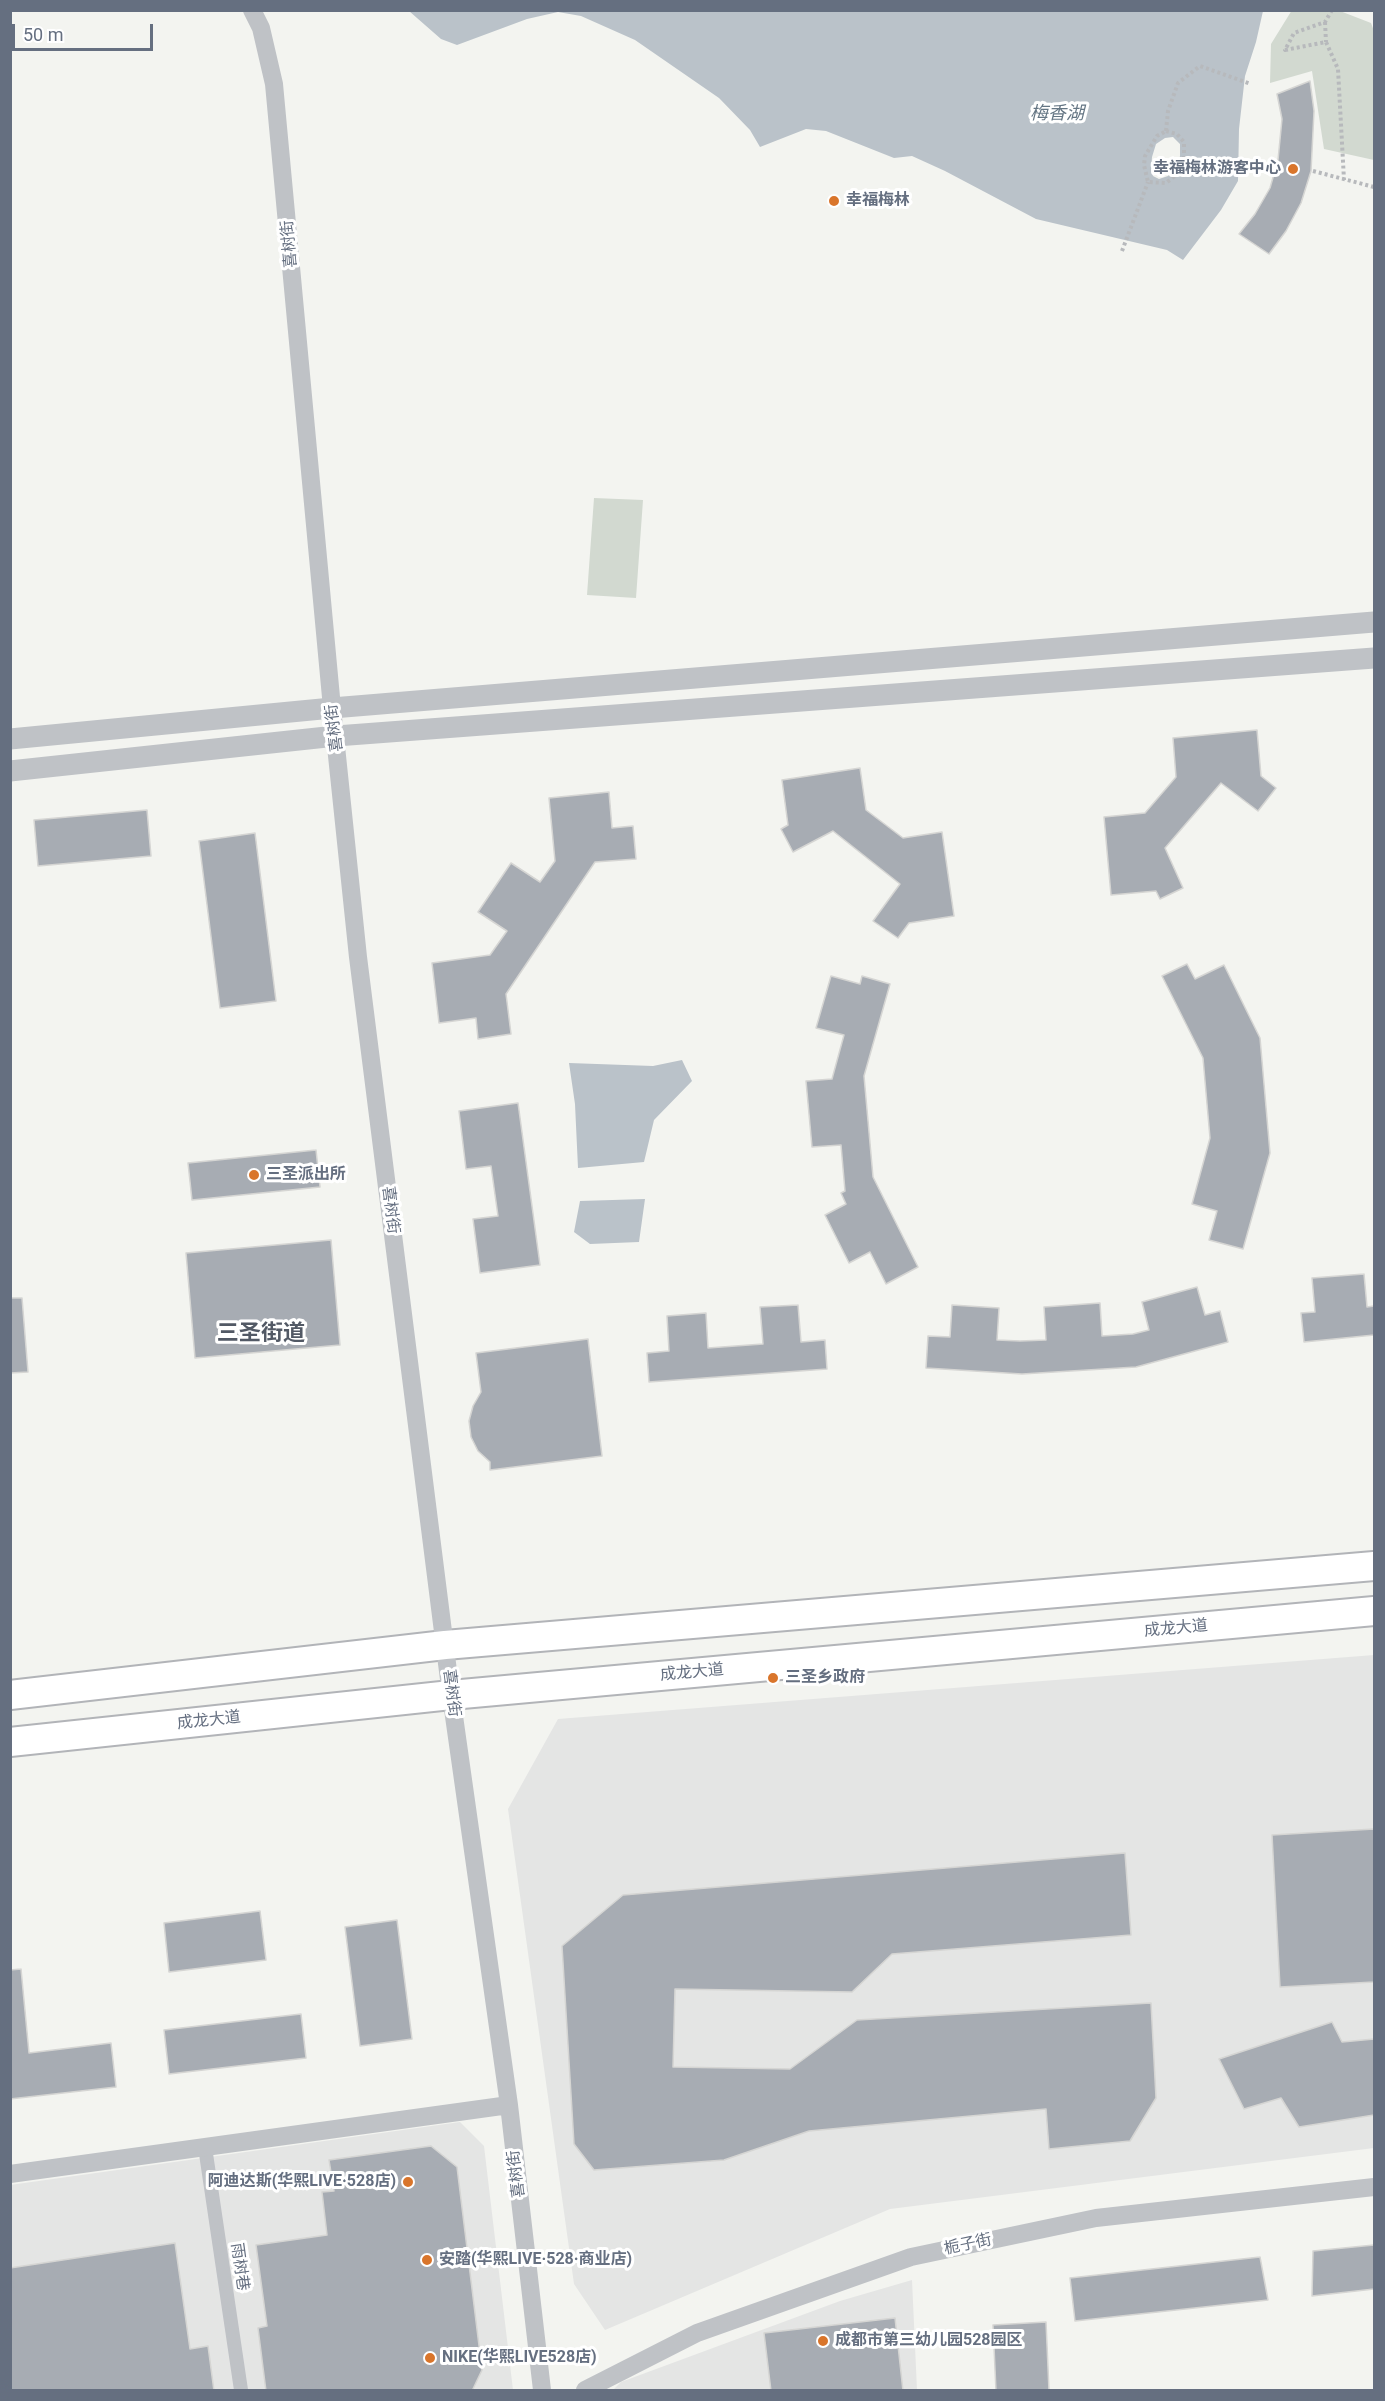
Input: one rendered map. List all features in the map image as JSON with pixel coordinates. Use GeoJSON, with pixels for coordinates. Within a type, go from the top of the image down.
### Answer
{"type":"FeatureCollection","features":[{"type":"Feature","properties":{"kind":"highway"},"geometry":{"type":"LineString","coordinates":[[10,1695],[446,1645],[1374,1566]]}},
{"type":"Feature","properties":{"kind":"highway","name":"成龙大道"},"geometry":{"type":"LineString","coordinates":[[10,1742],[451,1695],[1374,1611]]}},
{"type":"Feature","properties":{"kind":"street","name":"喜树街"},"geometry":{"type":"LineString","coordinates":[[252,10],[261,28],[274,84],[332,708],[358,957],[451,1695],[509,2105],[542,2391]]}},
{"type":"Feature","properties":{"kind":"street"},"geometry":{"type":"LineString","coordinates":[[10,739],[332,708],[1374,622]]}},
{"type":"Feature","properties":{"kind":"street"},"geometry":{"type":"LineString","coordinates":[[10,771],[336,736],[1374,658]]}},
{"type":"Feature","properties":{"kind":"street"},"geometry":{"type":"LineString","coordinates":[[10,2174],[509,2105]]}},
{"type":"Feature","properties":{"kind":"street","name":"雨树巷"},"geometry":{"type":"LineString","coordinates":[[205,2147],[241,2391]]}},
{"type":"Feature","properties":{"kind":"street","name":"栀子街"},"geometry":{"type":"LineString","coordinates":[[585,2391],[697,2333],[910,2257],[1096,2218],[1374,2187]]}},
{"type":"Feature","properties":{"kind":"path"},"geometry":{"type":"LineString","coordinates":[[1332,10],[1325,22],[1326,42],[1338,69],[1344,180]]}},
{"type":"Feature","properties":{"kind":"path"},"geometry":{"type":"LineString","coordinates":[[1325,22],[1294,33],[1285,50],[1326,42]]}},
{"type":"Feature","properties":{"kind":"path"},"geometry":{"type":"LineString","coordinates":[[1166,131],[1168,111],[1178,83],[1200,66],[1251,84]]}},
{"type":"Feature","properties":{"kind":"path"},"geometry":{"type":"LineString","coordinates":[[1122,251],[1148,182],[1144,165],[1145,156],[1157,136],[1166,131],[1177,134],[1184,142],[1184,164],[1179,173],[1166,183],[1148,182]]}},
{"type":"Feature","properties":{"kind":"path"},"geometry":{"type":"LineString","coordinates":[[1184,164],[1276,166]]}},
{"type":"Feature","properties":{"kind":"path"},"geometry":{"type":"LineString","coordinates":[[1313,171],[1374,188]]}},
{"type":"Feature","properties":{"kind":"shaded area"},"geometry":{"type":"Polygon","coordinates":[[[1292,10],[1340,11],[1371,23],[1374,31],[1374,160],[1324,149],[1312,71],[1270,83],[1271,44],[1292,10]]]}},
{"type":"Feature","properties":{"kind":"shaded area"},"geometry":{"type":"Polygon","coordinates":[[[594,498],[643,500],[636,598],[587,595],[594,498]]]}},
{"type":"Feature","properties":{"kind":"shaded area"},"geometry":{"type":"Polygon","coordinates":[[[1374,1655],[1374,2148],[890,2209],[605,2330],[574,2284],[508,1809],[558,1719],[1374,1655]]]}},
{"type":"Feature","properties":{"kind":"shaded area"},"geometry":{"type":"Polygon","coordinates":[[[460,2122],[484,2146],[513,2390],[11,2390],[10,2185],[460,2122]]]}},
{"type":"Feature","properties":{"kind":"shaded area","name":"成都市第三幼儿园528园区"},"geometry":{"type":"Polygon","coordinates":[[[912,2280],[917,2390],[613,2390],[621,2382],[840,2301],[912,2280]]]}},
{"type":"Feature","properties":{"kind":"water","name":"梅香湖"},"geometry":{"type":"Polygon","coordinates":[[[409,11],[1263,11],[1245,76],[1239,129],[1238,181],[1221,210],[1183,260],[1167,250],[1036,219],[912,156],[894,158],[826,131],[806,129],[760,147],[750,130],[719,98],[635,40],[581,16],[558,12],[527,19],[457,45],[441,39],[409,11]],[[1173,137],[1165,138],[1156,144],[1152,157],[1153,176],[1159,179],[1168,176],[1177,168],[1180,144],[1173,137]]]}},
{"type":"Feature","properties":{"kind":"water"},"geometry":{"type":"Polygon","coordinates":[[[682,1060],[692,1081],[654,1120],[644,1162],[578,1168],[575,1104],[569,1063],[653,1066],[682,1060]]]}},
{"type":"Feature","properties":{"kind":"water"},"geometry":{"type":"Polygon","coordinates":[[[645,1199],[639,1242],[590,1244],[574,1232],[580,1201],[645,1199]]]}},
{"type":"Feature","properties":{"kind":"building","name":"幸福梅林游客中心"},"geometry":{"type":"Polygon","coordinates":[[[1310,81],[1314,111],[1311,171],[1301,203],[1286,231],[1269,254],[1239,234],[1255,214],[1270,188],[1278,160],[1282,119],[1277,94],[1310,81]]]}},
{"type":"Feature","properties":{"kind":"building"},"geometry":{"type":"Polygon","coordinates":[[[1257,730],[1261,776],[1276,788],[1258,811],[1221,783],[1165,848],[1183,888],[1160,899],[1156,891],[1111,895],[1104,817],[1145,813],[1176,777],[1173,738],[1257,730]]]}},
{"type":"Feature","properties":{"kind":"building"},"geometry":{"type":"Polygon","coordinates":[[[860,768],[866,810],[903,838],[942,832],[954,916],[909,923],[898,938],[873,921],[900,884],[833,831],[793,852],[781,829],[788,825],[782,780],[860,768]]]}},
{"type":"Feature","properties":{"kind":"building"},"geometry":{"type":"Polygon","coordinates":[[[609,792],[612,828],[633,826],[636,859],[595,862],[506,994],[511,1034],[478,1039],[476,1018],[439,1023],[432,963],[490,955],[507,931],[478,912],[511,863],[540,882],[555,861],[549,798],[609,792]]]}},
{"type":"Feature","properties":{"kind":"building"},"geometry":{"type":"Polygon","coordinates":[[[147,810],[151,856],[38,866],[34,820],[147,810]]]}},
{"type":"Feature","properties":{"kind":"building"},"geometry":{"type":"Polygon","coordinates":[[[255,833],[276,1001],[220,1008],[199,841],[255,833]]]}},
{"type":"Feature","properties":{"kind":"building"},"geometry":{"type":"Polygon","coordinates":[[[1187,964],[1195,979],[1224,965],[1260,1038],[1270,1153],[1243,1249],[1209,1240],[1217,1211],[1192,1204],[1210,1138],[1203,1058],[1162,976],[1187,964]]]}},
{"type":"Feature","properties":{"kind":"building"},"geometry":{"type":"Polygon","coordinates":[[[831,976],[860,984],[862,976],[890,984],[864,1076],[873,1177],[918,1267],[886,1284],[870,1252],[849,1263],[825,1215],[846,1204],[841,1193],[845,1191],[841,1145],[812,1147],[806,1081],[832,1079],[844,1035],[816,1028],[831,976]]]}},
{"type":"Feature","properties":{"kind":"building"},"geometry":{"type":"Polygon","coordinates":[[[518,1103],[540,1265],[480,1273],[473,1219],[498,1216],[491,1166],[466,1169],[459,1111],[518,1103]]]}},
{"type":"Feature","properties":{"kind":"building","name":"三圣派出所"},"geometry":{"type":"Polygon","coordinates":[[[316,1150],[320,1187],[192,1200],[188,1163],[316,1150]]]}},
{"type":"Feature","properties":{"kind":"building"},"geometry":{"type":"Polygon","coordinates":[[[331,1240],[340,1345],[195,1358],[186,1253],[331,1240]]]}},
{"type":"Feature","properties":{"kind":"building"},"geometry":{"type":"Polygon","coordinates":[[[1364,1274],[1367,1307],[1374,1306],[1374,1335],[1304,1342],[1301,1313],[1315,1312],[1312,1278],[1364,1274]]]}},
{"type":"Feature","properties":{"kind":"building"},"geometry":{"type":"Polygon","coordinates":[[[1197,1287],[1205,1315],[1220,1311],[1228,1342],[1136,1367],[1022,1374],[926,1368],[928,1336],[950,1337],[952,1305],[999,1308],[997,1340],[1046,1340],[1044,1307],[1100,1303],[1102,1336],[1133,1334],[1149,1330],[1142,1302],[1197,1287]]]}},
{"type":"Feature","properties":{"kind":"building"},"geometry":{"type":"Polygon","coordinates":[[[10,1298],[22,1298],[28,1372],[10,1373],[10,1298]]]}},
{"type":"Feature","properties":{"kind":"building"},"geometry":{"type":"Polygon","coordinates":[[[798,1305],[801,1342],[825,1340],[827,1369],[649,1382],[647,1353],[669,1351],[667,1316],[706,1313],[708,1348],[763,1344],[760,1307],[798,1305]]]}},
{"type":"Feature","properties":{"kind":"building"},"geometry":{"type":"Polygon","coordinates":[[[588,1339],[602,1456],[490,1470],[490,1462],[478,1451],[471,1437],[469,1421],[473,1406],[481,1392],[476,1353],[588,1339]]]}},
{"type":"Feature","properties":{"kind":"building"},"geometry":{"type":"Polygon","coordinates":[[[1374,1829],[1374,1982],[1280,1987],[1272,1835],[1374,1829]]]}},
{"type":"Feature","properties":{"kind":"building"},"geometry":{"type":"Polygon","coordinates":[[[1125,1853],[1131,1935],[892,1954],[852,1992],[675,1989],[673,2067],[790,2069],[857,2020],[1151,2003],[1156,2098],[1130,2141],[1049,2149],[1046,2109],[809,2131],[724,2160],[594,2170],[574,2144],[562,1946],[623,1895],[1125,1853]]]}},
{"type":"Feature","properties":{"kind":"building"},"geometry":{"type":"Polygon","coordinates":[[[260,1911],[266,1960],[169,1972],[164,1923],[260,1911]]]}},
{"type":"Feature","properties":{"kind":"building"},"geometry":{"type":"Polygon","coordinates":[[[397,1920],[412,2039],[360,2046],[345,1927],[397,1920]]]}},
{"type":"Feature","properties":{"kind":"building"},"geometry":{"type":"Polygon","coordinates":[[[21,1969],[29,2053],[111,2043],[116,2087],[10,2099],[10,1970],[21,1969]]]}},
{"type":"Feature","properties":{"kind":"building"},"geometry":{"type":"Polygon","coordinates":[[[301,2014],[306,2058],[169,2074],[164,2030],[301,2014]]]}},
{"type":"Feature","properties":{"kind":"building"},"geometry":{"type":"Polygon","coordinates":[[[1332,2022],[1342,2042],[1374,2039],[1374,2115],[1299,2127],[1281,2098],[1244,2109],[1219,2059],[1332,2022]]]}},
{"type":"Feature","properties":{"kind":"building"},"geometry":{"type":"Polygon","coordinates":[[[431,2146],[457,2167],[482,2370],[472,2391],[266,2391],[258,2328],[267,2326],[256,2245],[327,2235],[322,2192],[334,2191],[329,2160],[431,2146]]]}},
{"type":"Feature","properties":{"kind":"building"},"geometry":{"type":"Polygon","coordinates":[[[175,2243],[190,2349],[208,2346],[214,2391],[10,2391],[10,2268],[175,2243]]]}},
{"type":"Feature","properties":{"kind":"building"},"geometry":{"type":"Polygon","coordinates":[[[1374,2245],[1374,2289],[1312,2296],[1313,2251],[1374,2245]]]}},
{"type":"Feature","properties":{"kind":"building"},"geometry":{"type":"Polygon","coordinates":[[[1260,2257],[1268,2300],[1075,2321],[1070,2278],[1260,2257]]]}},
{"type":"Feature","properties":{"kind":"building"},"geometry":{"type":"Polygon","coordinates":[[[895,2318],[903,2391],[771,2391],[764,2333],[895,2318]]]}},
{"type":"Feature","properties":{"kind":"building"},"geometry":{"type":"Polygon","coordinates":[[[1046,2322],[1049,2391],[996,2391],[993,2325],[1046,2322]]]}},
{"type":"Feature","properties":{"kind":"place","name":"幸福梅林游客中心"},"geometry":{"type":"Point","coordinates":[1293,169]}},
{"type":"Feature","properties":{"kind":"place","name":"幸福梅林"},"geometry":{"type":"Point","coordinates":[834,201]}},
{"type":"Feature","properties":{"kind":"place","name":"三圣派出所"},"geometry":{"type":"Point","coordinates":[254,1175]}},
{"type":"Feature","properties":{"kind":"place","name":"三圣乡政府"},"geometry":{"type":"Point","coordinates":[773,1678]}},
{"type":"Feature","properties":{"kind":"place","name":"阿迪达斯(华熙LIVE·528店)"},"geometry":{"type":"Point","coordinates":[408,2182]}},
{"type":"Feature","properties":{"kind":"place","name":"安踏(华熙LIVE·528·商业店)"},"geometry":{"type":"Point","coordinates":[427,2260]}},
{"type":"Feature","properties":{"kind":"place","name":"成都市第三幼儿园528园区"},"geometry":{"type":"Point","coordinates":[823,2341]}},
{"type":"Feature","properties":{"kind":"place","name":"NIKE(华熙LIVE528店)"},"geometry":{"type":"Point","coordinates":[430,2358]}},
{"type":"Feature","properties":{"kind":"district","name":"三圣街道"},"geometry":{"type":"Point","coordinates":[261,1334]}}]}
